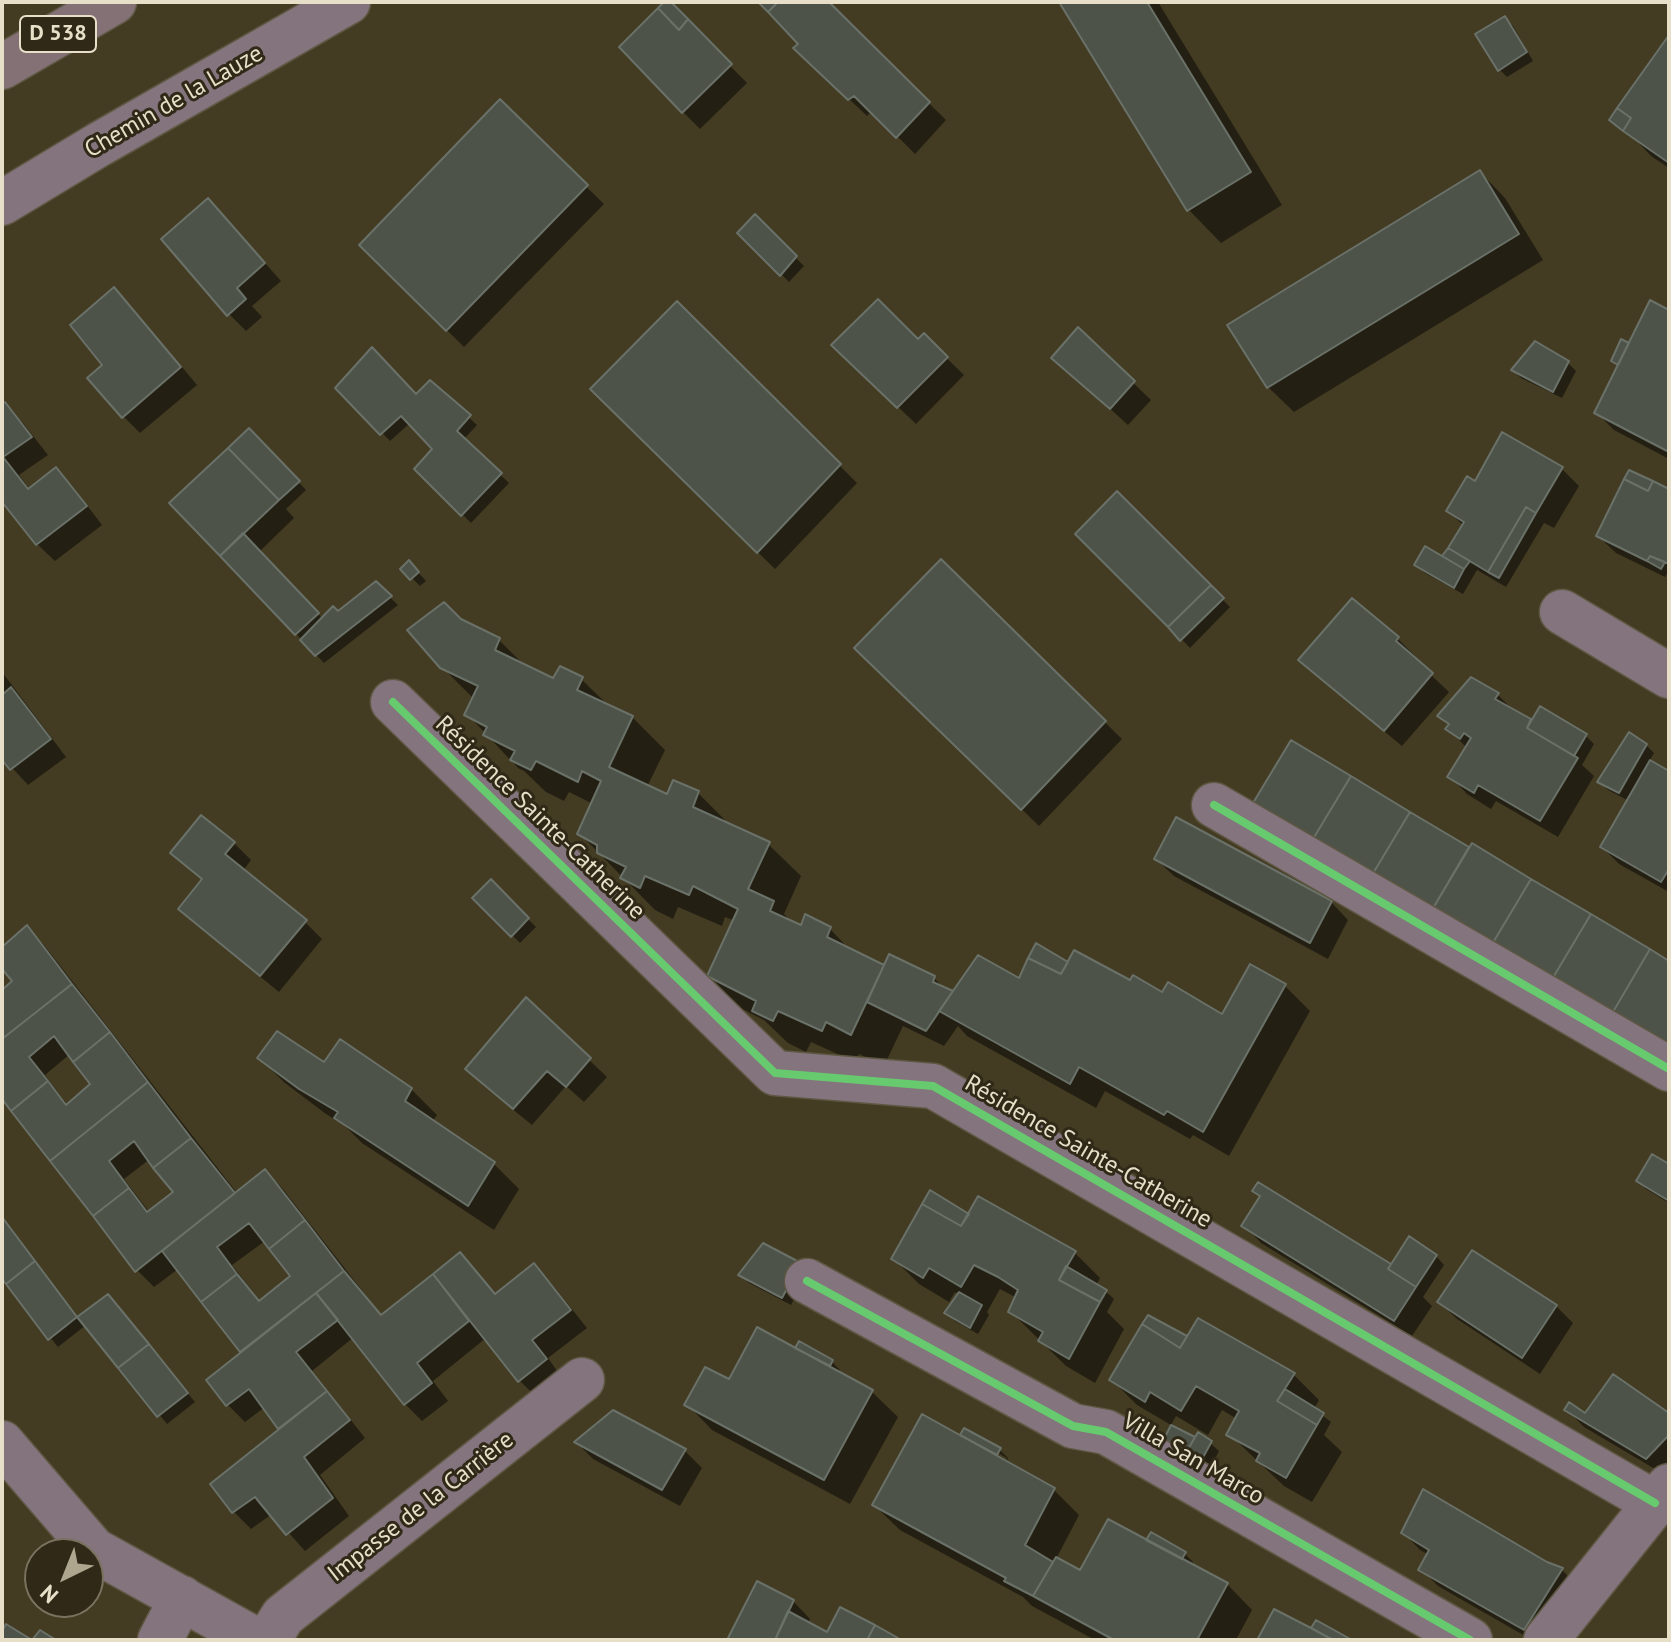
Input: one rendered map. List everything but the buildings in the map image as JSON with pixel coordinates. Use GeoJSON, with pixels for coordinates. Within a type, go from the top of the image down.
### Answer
{"type":"FeatureCollection","features":[{"type":"Feature","properties":{"kind":"main road","name":"D 538"},"geometry":{"type":"LineString","coordinates":[[2,67],[114,2]]}},
{"type":"Feature","properties":{"kind":"street","name":"Chemin de la Lauze"},"geometry":{"type":"LineString","coordinates":[[2,203],[348,2]]}},
{"type":"Feature","properties":{"kind":"street"},"geometry":{"type":"LineString","coordinates":[[1562,612],[1669,676]]}},
{"type":"Feature","properties":{"kind":"street","name":"Résidence Sainte-Catherine"},"geometry":{"type":"LineString","coordinates":[[393,702],[775,1073],[933,1086],[1662,1494]]}},
{"type":"Feature","properties":{"kind":"street"},"geometry":{"type":"LineString","coordinates":[[1214,805],[1669,1069]]}},
{"type":"Feature","properties":{"kind":"street","name":"Villa San Marco"},"geometry":{"type":"LineString","coordinates":[[807,1281],[1073,1426],[1106,1432],[1470,1640]]}},
{"type":"Feature","properties":{"kind":"street","name":"Impasse de la Carrière"},"geometry":{"type":"LineString","coordinates":[[268,1640],[283,1616],[582,1380]]}},
{"type":"Feature","properties":{"kind":"street"},"geometry":{"type":"LineString","coordinates":[[2,1443],[94,1550],[256,1640]]}},
{"type":"Feature","properties":{"kind":"street"},"geometry":{"type":"LineString","coordinates":[[1546,1640],[1662,1494]]}},
{"type":"Feature","properties":{"kind":"street"},"geometry":{"type":"LineString","coordinates":[[160,1640],[182,1598]]}},
{"type":"Feature","properties":{"kind":"cycle path"},"geometry":{"type":"LineString","coordinates":[[393,702],[775,1073],[933,1086],[1655,1503]]}},
{"type":"Feature","properties":{"kind":"cycle path"},"geometry":{"type":"LineString","coordinates":[[1214,805],[1669,1069]]}},
{"type":"Feature","properties":{"kind":"cycle path"},"geometry":{"type":"LineString","coordinates":[[807,1281],[1073,1426],[1106,1432],[1470,1640]]}}]}
